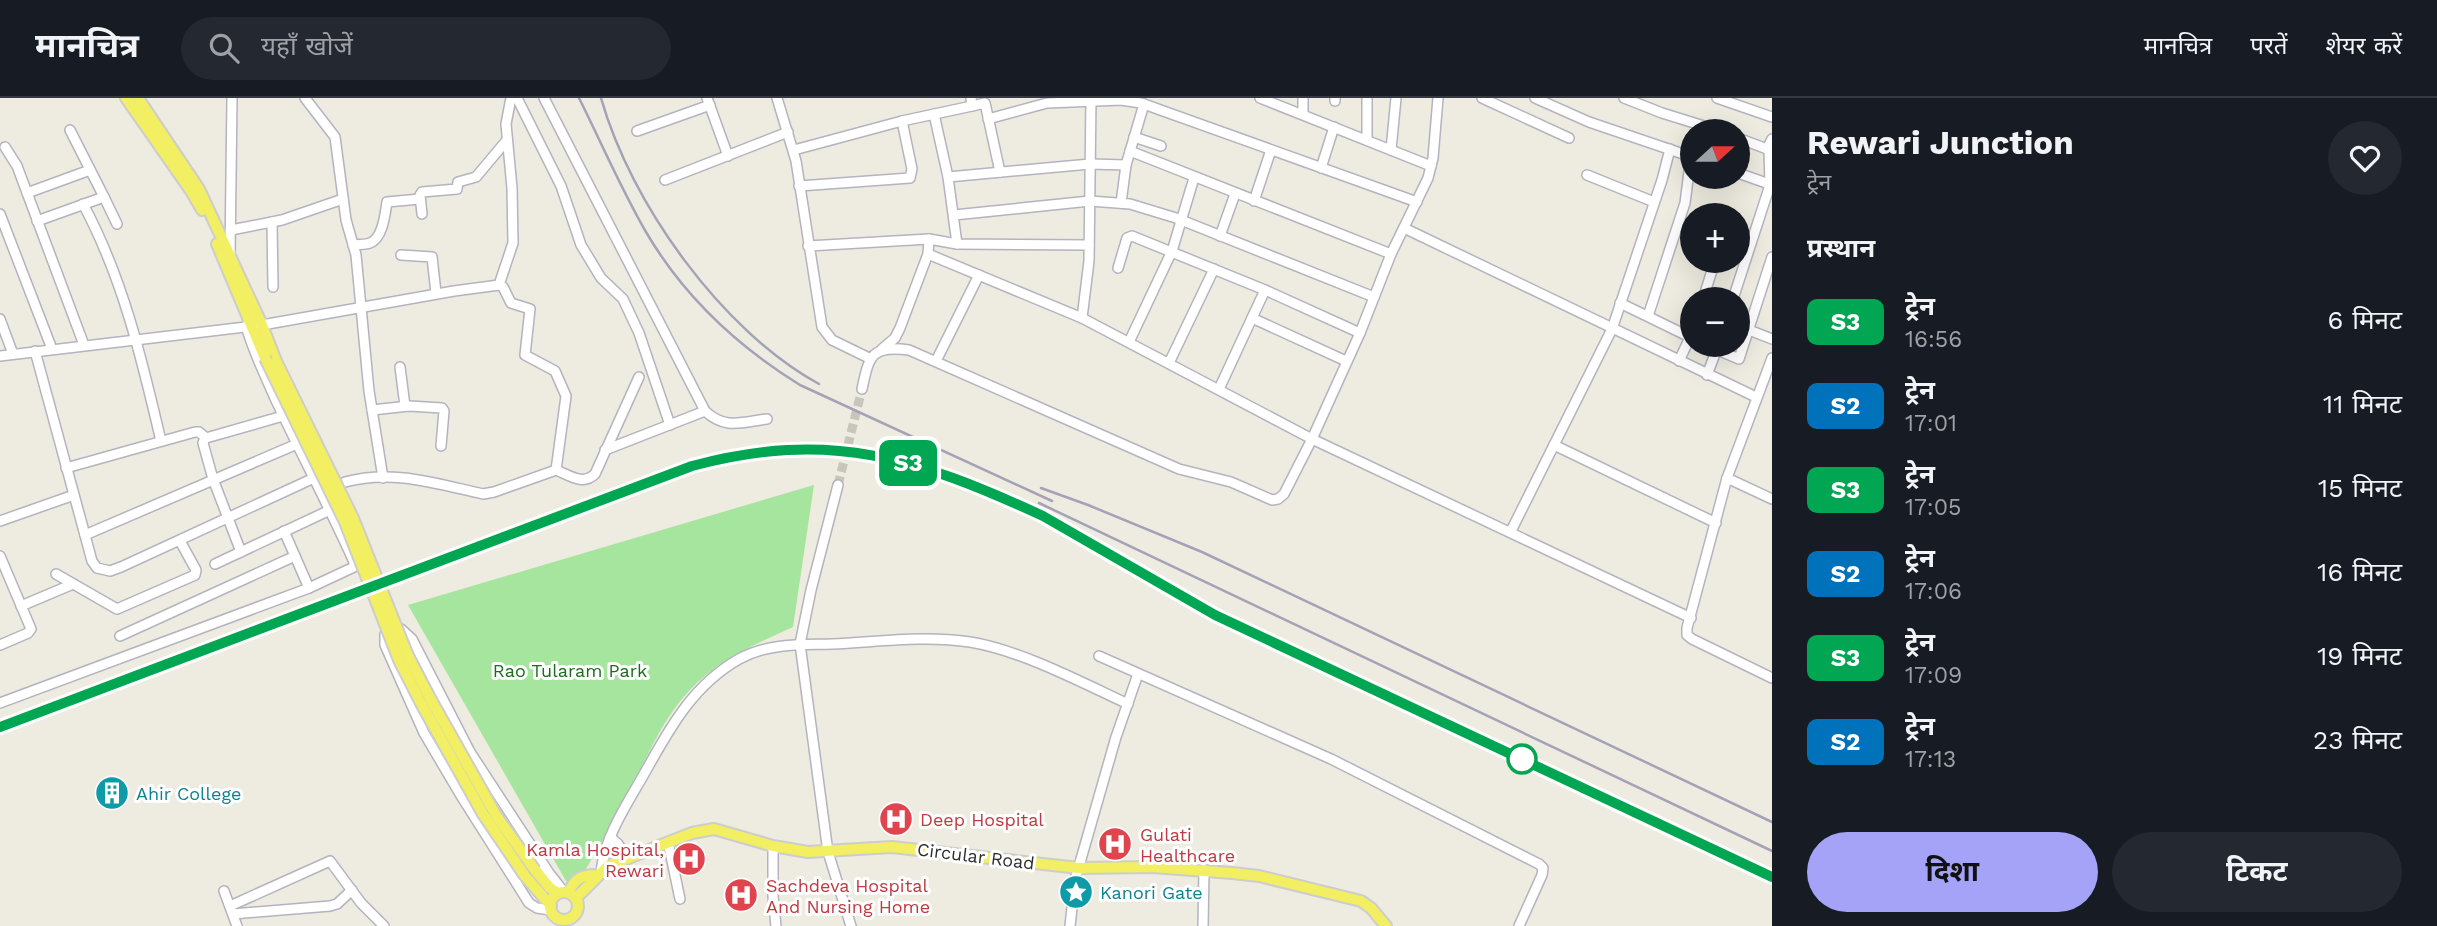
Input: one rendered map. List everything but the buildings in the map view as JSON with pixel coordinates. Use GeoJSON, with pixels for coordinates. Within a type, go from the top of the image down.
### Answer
{"type":"FeatureCollection","features":[{"type":"Feature","properties":{"kind":"main road"},"geometry":{"type":"LineString","coordinates":[[126,98],[191,191],[207,220],[253,326],[276,361],[353,518],[408,656],[497,817],[557,918]]}},
{"type":"Feature","properties":{"kind":"main road"},"geometry":{"type":"LineString","coordinates":[[138,98],[199,189],[230,255],[265,358],[345,522],[395,648],[422,705],[457,773],[483,814],[530,873],[550,888],[567,894],[577,911],[572,917],[557,918]]}},
{"type":"Feature","properties":{"kind":"main road","name":"Circular Road"},"geometry":{"type":"LineString","coordinates":[[567,894],[576,880],[599,874],[626,857],[705,829],[714,829],[773,846],[808,852],[913,848],[1079,868],[1153,867],[1259,876],[1350,897],[1371,908],[1386,926]]}},
{"type":"Feature","properties":{"kind":"main road"},"geometry":{"type":"LineString","coordinates":[[557,918],[553,898],[567,894]]}},
{"type":"Feature","properties":{"kind":"street"},"geometry":{"type":"LineString","coordinates":[[230,273],[232,98]]}},
{"type":"Feature","properties":{"kind":"street"},"geometry":{"type":"LineString","coordinates":[[305,98],[335,137],[343,199],[353,245],[372,410],[383,478]]}},
{"type":"Feature","properties":{"kind":"street"},"geometry":{"type":"LineString","coordinates":[[499,285],[513,243],[506,116],[511,98]]}},
{"type":"Feature","properties":{"kind":"street"},"geometry":{"type":"LineString","coordinates":[[517,98],[561,186],[582,245],[601,278],[623,299],[639,333],[670,425]]}},
{"type":"Feature","properties":{"kind":"street"},"geometry":{"type":"LineString","coordinates":[[544,98],[705,411],[724,424],[767,419]]}},
{"type":"Feature","properties":{"kind":"street"},"geometry":{"type":"LineString","coordinates":[[777,98],[794,150],[818,309],[825,332],[832,340],[869,358]]}},
{"type":"Feature","properties":{"kind":"street"},"geometry":{"type":"LineString","coordinates":[[1017,98],[1020,111]]}},
{"type":"Feature","properties":{"kind":"street"},"geometry":{"type":"LineString","coordinates":[[1260,98],[1431,166]]}},
{"type":"Feature","properties":{"kind":"street"},"geometry":{"type":"LineString","coordinates":[[1303,98],[1303,114]]}},
{"type":"Feature","properties":{"kind":"street"},"geometry":{"type":"LineString","coordinates":[[1367,98],[1367,140]]}},
{"type":"Feature","properties":{"kind":"street"},"geometry":{"type":"LineString","coordinates":[[1391,150],[1396,98]]}},
{"type":"Feature","properties":{"kind":"street"},"geometry":{"type":"LineString","coordinates":[[882,349],[909,351],[936,360],[1179,469],[1231,482],[1278,499],[1284,495],[1312,439],[1360,333],[1391,254],[1429,178],[1438,98]]}},
{"type":"Feature","properties":{"kind":"street"},"geometry":{"type":"LineString","coordinates":[[1482,98],[1569,138]]}},
{"type":"Feature","properties":{"kind":"street"},"geometry":{"type":"LineString","coordinates":[[1535,98],[1589,121],[1680,153]]}},
{"type":"Feature","properties":{"kind":"street"},"geometry":{"type":"LineString","coordinates":[[1624,98],[1681,119]]}},
{"type":"Feature","properties":{"kind":"street"},"geometry":{"type":"LineString","coordinates":[[1717,98],[1772,117]]}},
{"type":"Feature","properties":{"kind":"street"},"geometry":{"type":"LineString","coordinates":[[988,119],[1049,101],[1091,99],[1142,102],[1417,202]]}},
{"type":"Feature","properties":{"kind":"street"},"geometry":{"type":"LineString","coordinates":[[1082,318],[1089,245],[1091,99]]}},
{"type":"Feature","properties":{"kind":"street"},"geometry":{"type":"LineString","coordinates":[[637,131],[710,100],[729,156]]}},
{"type":"Feature","properties":{"kind":"street"},"geometry":{"type":"LineString","coordinates":[[794,150],[972,102],[985,103],[1000,172]]}},
{"type":"Feature","properties":{"kind":"street"},"geometry":{"type":"LineString","coordinates":[[1121,202],[1126,165],[1142,102]]}},
{"type":"Feature","properties":{"kind":"street"},"geometry":{"type":"LineString","coordinates":[[934,114],[948,177],[957,244]]}},
{"type":"Feature","properties":{"kind":"street"},"geometry":{"type":"LineString","coordinates":[[799,186],[910,178],[912,170],[902,121]]}},
{"type":"Feature","properties":{"kind":"street"},"geometry":{"type":"LineString","coordinates":[[1321,168],[1334,127]]}},
{"type":"Feature","properties":{"kind":"street"},"geometry":{"type":"LineString","coordinates":[[70,130],[117,224]]}},
{"type":"Feature","properties":{"kind":"street"},"geometry":{"type":"LineString","coordinates":[[665,180],[788,132]]}},
{"type":"Feature","properties":{"kind":"street"},"geometry":{"type":"LineString","coordinates":[[1134,137],[1161,146]]}},
{"type":"Feature","properties":{"kind":"street"},"geometry":{"type":"LineString","coordinates":[[422,214],[421,193],[455,190],[458,182],[475,178],[507,139]]}},
{"type":"Feature","properties":{"kind":"street"},"geometry":{"type":"LineString","coordinates":[[1737,287],[1771,185],[1769,149],[1772,139]]}},
{"type":"Feature","properties":{"kind":"street"},"geometry":{"type":"LineString","coordinates":[[1750,142],[1769,149]]}},
{"type":"Feature","properties":{"kind":"street"},"geometry":{"type":"LineString","coordinates":[[5,147],[17,166],[84,345]]}},
{"type":"Feature","properties":{"kind":"street"},"geometry":{"type":"LineString","coordinates":[[1510,531],[1612,328],[1670,149]]}},
{"type":"Feature","properties":{"kind":"street"},"geometry":{"type":"LineString","coordinates":[[1254,201],[1270,150]]}},
{"type":"Feature","properties":{"kind":"street"},"geometry":{"type":"LineString","coordinates":[[1130,151],[1391,254]]}},
{"type":"Feature","properties":{"kind":"street"},"geometry":{"type":"LineString","coordinates":[[948,177],[1090,164],[1126,165]]}},
{"type":"Feature","properties":{"kind":"street"},"geometry":{"type":"LineString","coordinates":[[27,193],[90,170]]}},
{"type":"Feature","properties":{"kind":"street"},"geometry":{"type":"LineString","coordinates":[[1587,175],[1654,202]]}},
{"type":"Feature","properties":{"kind":"street"},"geometry":{"type":"LineString","coordinates":[[1750,177],[1771,185]]}},
{"type":"Feature","properties":{"kind":"street"},"geometry":{"type":"LineString","coordinates":[[1129,342],[1172,251],[1194,178]]}},
{"type":"Feature","properties":{"kind":"street"},"geometry":{"type":"LineString","coordinates":[[1648,316],[1685,203],[1687,189]]}},
{"type":"Feature","properties":{"kind":"street"},"geometry":{"type":"LineString","coordinates":[[1220,236],[1235,194]]}},
{"type":"Feature","properties":{"kind":"street"},"geometry":{"type":"LineString","coordinates":[[37,221],[104,197]]}},
{"type":"Feature","properties":{"kind":"street"},"geometry":{"type":"LineString","coordinates":[[231,230],[272,222],[343,199]]}},
{"type":"Feature","properties":{"kind":"street"},"geometry":{"type":"LineString","coordinates":[[353,245],[370,243],[375,239],[384,222],[387,202],[420,199]]}},
{"type":"Feature","properties":{"kind":"street"},"geometry":{"type":"LineString","coordinates":[[954,215],[1090,201],[1121,202],[1181,220],[1374,297]]}},
{"type":"Feature","properties":{"kind":"street"},"geometry":{"type":"LineString","coordinates":[[83,204],[98,231],[137,339],[161,441]]}},
{"type":"Feature","properties":{"kind":"street"},"geometry":{"type":"LineString","coordinates":[[0,214],[52,349]]}},
{"type":"Feature","properties":{"kind":"street"},"geometry":{"type":"LineString","coordinates":[[272,222],[273,287]]}},
{"type":"Feature","properties":{"kind":"street"},"geometry":{"type":"LineString","coordinates":[[1404,228],[1756,397]]}},
{"type":"Feature","properties":{"kind":"street"},"geometry":{"type":"LineString","coordinates":[[1118,268],[1129,236],[1265,290],[1360,333]]}},
{"type":"Feature","properties":{"kind":"street"},"geometry":{"type":"LineString","coordinates":[[808,246],[929,239],[957,244],[1089,245]]}},
{"type":"Feature","properties":{"kind":"street"},"geometry":{"type":"LineString","coordinates":[[862,389],[869,358],[895,338],[900,328],[928,254],[929,239]]}},
{"type":"Feature","properties":{"kind":"street"},"geometry":{"type":"LineString","coordinates":[[928,254],[1082,318],[1312,439],[1691,618]]}},
{"type":"Feature","properties":{"kind":"street"},"geometry":{"type":"LineString","coordinates":[[401,255],[432,257],[436,293]]}},
{"type":"Feature","properties":{"kind":"street"},"geometry":{"type":"LineString","coordinates":[[1750,327],[1772,257]]}},
{"type":"Feature","properties":{"kind":"street"},"geometry":{"type":"LineString","coordinates":[[1169,363],[1214,269]]}},
{"type":"Feature","properties":{"kind":"street"},"geometry":{"type":"LineString","coordinates":[[936,360],[979,275]]}},
{"type":"Feature","properties":{"kind":"street"},"geometry":{"type":"LineString","coordinates":[[0,356],[253,326],[436,293],[499,285],[503,287],[511,303],[530,309],[526,355],[555,371],[566,396],[556,470]]}},
{"type":"Feature","properties":{"kind":"street"},"geometry":{"type":"LineString","coordinates":[[1219,389],[1265,290]]}},
{"type":"Feature","properties":{"kind":"street"},"geometry":{"type":"LineString","coordinates":[[1620,303],[1680,330]]}},
{"type":"Feature","properties":{"kind":"street"},"geometry":{"type":"LineString","coordinates":[[1252,318],[1346,361]]}},
{"type":"Feature","properties":{"kind":"street"},"geometry":{"type":"LineString","coordinates":[[0,319],[13,354]]}},
{"type":"Feature","properties":{"kind":"street"},"geometry":{"type":"LineString","coordinates":[[0,703],[309,588],[354,567],[330,510],[251,345],[253,326]]}},
{"type":"Feature","properties":{"kind":"street"},"geometry":{"type":"LineString","coordinates":[[1750,330],[1772,339]]}},
{"type":"Feature","properties":{"kind":"street"},"geometry":{"type":"LineString","coordinates":[[35,351],[92,561],[97,568],[103,570],[121,567],[314,478]]}},
{"type":"Feature","properties":{"kind":"street"},"geometry":{"type":"LineString","coordinates":[[1679,361],[1681,357]]}},
{"type":"Feature","properties":{"kind":"street"},"geometry":{"type":"LineString","coordinates":[[1707,374],[1713,357]]}},
{"type":"Feature","properties":{"kind":"street"},"geometry":{"type":"LineString","coordinates":[[1772,358],[1727,478],[1687,628],[1687,635],[1692,639],[1772,678]]}},
{"type":"Feature","properties":{"kind":"street"},"geometry":{"type":"LineString","coordinates":[[400,367],[405,406]]}},
{"type":"Feature","properties":{"kind":"street"},"geometry":{"type":"LineString","coordinates":[[345,482],[410,478],[488,494],[556,470],[587,480],[595,474],[639,377]]}},
{"type":"Feature","properties":{"kind":"street"},"geometry":{"type":"LineString","coordinates":[[372,410],[405,406],[443,409],[441,446]]}},
{"type":"Feature","properties":{"kind":"street"},"geometry":{"type":"LineString","coordinates":[[606,450],[705,411]]}},
{"type":"Feature","properties":{"kind":"street"},"geometry":{"type":"LineString","coordinates":[[205,438],[283,416]]}},
{"type":"Feature","properties":{"kind":"street"},"geometry":{"type":"LineString","coordinates":[[66,468],[198,432],[205,438]]}},
{"type":"Feature","properties":{"kind":"street"},"geometry":{"type":"LineString","coordinates":[[205,438],[203,445],[213,479],[241,552]]}},
{"type":"Feature","properties":{"kind":"street"},"geometry":{"type":"LineString","coordinates":[[85,535],[297,444]]}},
{"type":"Feature","properties":{"kind":"street"},"geometry":{"type":"LineString","coordinates":[[1554,445],[1716,523]]}},
{"type":"Feature","properties":{"kind":"street"},"geometry":{"type":"LineString","coordinates":[[1727,478],[1772,499]]}},
{"type":"Feature","properties":{"kind":"street"},"geometry":{"type":"LineString","coordinates":[[838,485],[800,644],[828,852],[850,926]]}},
{"type":"Feature","properties":{"kind":"street"},"geometry":{"type":"LineString","coordinates":[[0,521],[74,495]]}},
{"type":"Feature","properties":{"kind":"street"},"geometry":{"type":"LineString","coordinates":[[215,564],[330,510]]}},
{"type":"Feature","properties":{"kind":"street"},"geometry":{"type":"LineString","coordinates":[[284,531],[309,588]]}},
{"type":"Feature","properties":{"kind":"street"},"geometry":{"type":"LineString","coordinates":[[56,574],[112,608],[121,608],[195,575],[196,570],[180,541]]}},
{"type":"Feature","properties":{"kind":"street"},"geometry":{"type":"LineString","coordinates":[[0,556],[3,572],[30,626],[30,632],[0,645]]}},
{"type":"Feature","properties":{"kind":"street"},"geometry":{"type":"LineString","coordinates":[[120,636],[295,556]]}},
{"type":"Feature","properties":{"kind":"street"},"geometry":{"type":"LineString","coordinates":[[21,606],[73,583]]}},
{"type":"Feature","properties":{"kind":"street"},"geometry":{"type":"LineString","coordinates":[[557,918],[530,903],[444,770],[424,733],[385,645],[385,634],[392,629],[401,629],[415,643],[470,752],[550,873],[567,894]]}},
{"type":"Feature","properties":{"kind":"street"},"geometry":{"type":"LineString","coordinates":[[599,874],[610,837],[674,720],[696,692],[719,673],[741,658],[768,648],[903,638],[971,642],[1061,673],[1128,704]]}},
{"type":"Feature","properties":{"kind":"street"},"geometry":{"type":"LineString","coordinates":[[1098,656],[1331,759],[1539,864],[1543,868],[1542,875],[1519,926]]}},
{"type":"Feature","properties":{"kind":"street"},"geometry":{"type":"LineString","coordinates":[[1070,926],[1073,889],[1138,674]]}},
{"type":"Feature","properties":{"kind":"street"},"geometry":{"type":"LineString","coordinates":[[610,837],[626,857]]}},
{"type":"Feature","properties":{"kind":"street"},"geometry":{"type":"LineString","coordinates":[[668,842],[680,899]]}},
{"type":"Feature","properties":{"kind":"street"},"geometry":{"type":"LineString","coordinates":[[773,846],[776,926]]}},
{"type":"Feature","properties":{"kind":"street"},"geometry":{"type":"LineString","coordinates":[[231,910],[330,861],[360,903],[384,926]]}},
{"type":"Feature","properties":{"kind":"street"},"geometry":{"type":"LineString","coordinates":[[1203,926],[1204,870]]}},
{"type":"Feature","properties":{"kind":"street"},"geometry":{"type":"LineString","coordinates":[[231,910],[330,906],[337,904],[352,890]]}},
{"type":"Feature","properties":{"kind":"street"},"geometry":{"type":"LineString","coordinates":[[224,891],[237,926]]}},
{"type":"Feature","properties":{"kind":"green space","name":"Rao Tularam Park"},"geometry":{"type":"Polygon","coordinates":[[[814,485],[793,627],[724,662],[689,691],[669,716],[619,812],[574,889],[566,881],[408,605],[814,485]]]}},
{"type":"Feature","properties":{"kind":"tunnel"},"geometry":{"type":"LineString","coordinates":[[838,485],[862,389]]}},
{"type":"Feature","properties":{"kind":"railway"},"geometry":{"type":"LineString","coordinates":[[579,98],[628,199],[661,256],[695,299],[734,337],[800,385],[1052,501]]}},
{"type":"Feature","properties":{"kind":"railway"},"geometry":{"type":"LineString","coordinates":[[601,98],[615,139],[634,180],[685,261],[715,298],[748,332],[783,361],[819,384]]}},
{"type":"Feature","properties":{"kind":"railway"},"geometry":{"type":"LineString","coordinates":[[0,727],[692,466],[761,451],[842,451],[877,456],[944,475],[1043,516],[1215,615],[1772,877]]}},
{"type":"Feature","properties":{"kind":"railway"},"geometry":{"type":"LineString","coordinates":[[1041,488],[1202,552],[1772,822]]}},
{"type":"Feature","properties":{"kind":"railway"},"geometry":{"type":"LineString","coordinates":[[1039,503],[1772,851]]}},
{"type":"Feature","properties":{"kind":"train","name":"S3"},"geometry":{"type":"LineString","coordinates":[[0,727],[692,466],[733,455],[770,450],[830,449],[921,466],[1018,504],[1215,615],[1772,877]]}},
{"type":"Feature","properties":{"kind":"place","name":"Ahir College"},"geometry":{"type":"Point","coordinates":[112,793]}},
{"type":"Feature","properties":{"kind":"place","name":"Deep Hospital"},"geometry":{"type":"Point","coordinates":[896,819]}},
{"type":"Feature","properties":{"kind":"place","name":"Gulati Healthcare"},"geometry":{"type":"Point","coordinates":[1115,844]}},
{"type":"Feature","properties":{"kind":"place","name":"Kamla Hospital, Rewari"},"geometry":{"type":"Point","coordinates":[689,859]}},
{"type":"Feature","properties":{"kind":"place","name":"Kanori Gate"},"geometry":{"type":"Point","coordinates":[1076,892]}},
{"type":"Feature","properties":{"kind":"place","name":"Sachdeva Hospital And Nursing Home"},"geometry":{"type":"Point","coordinates":[741,895]}}]}
